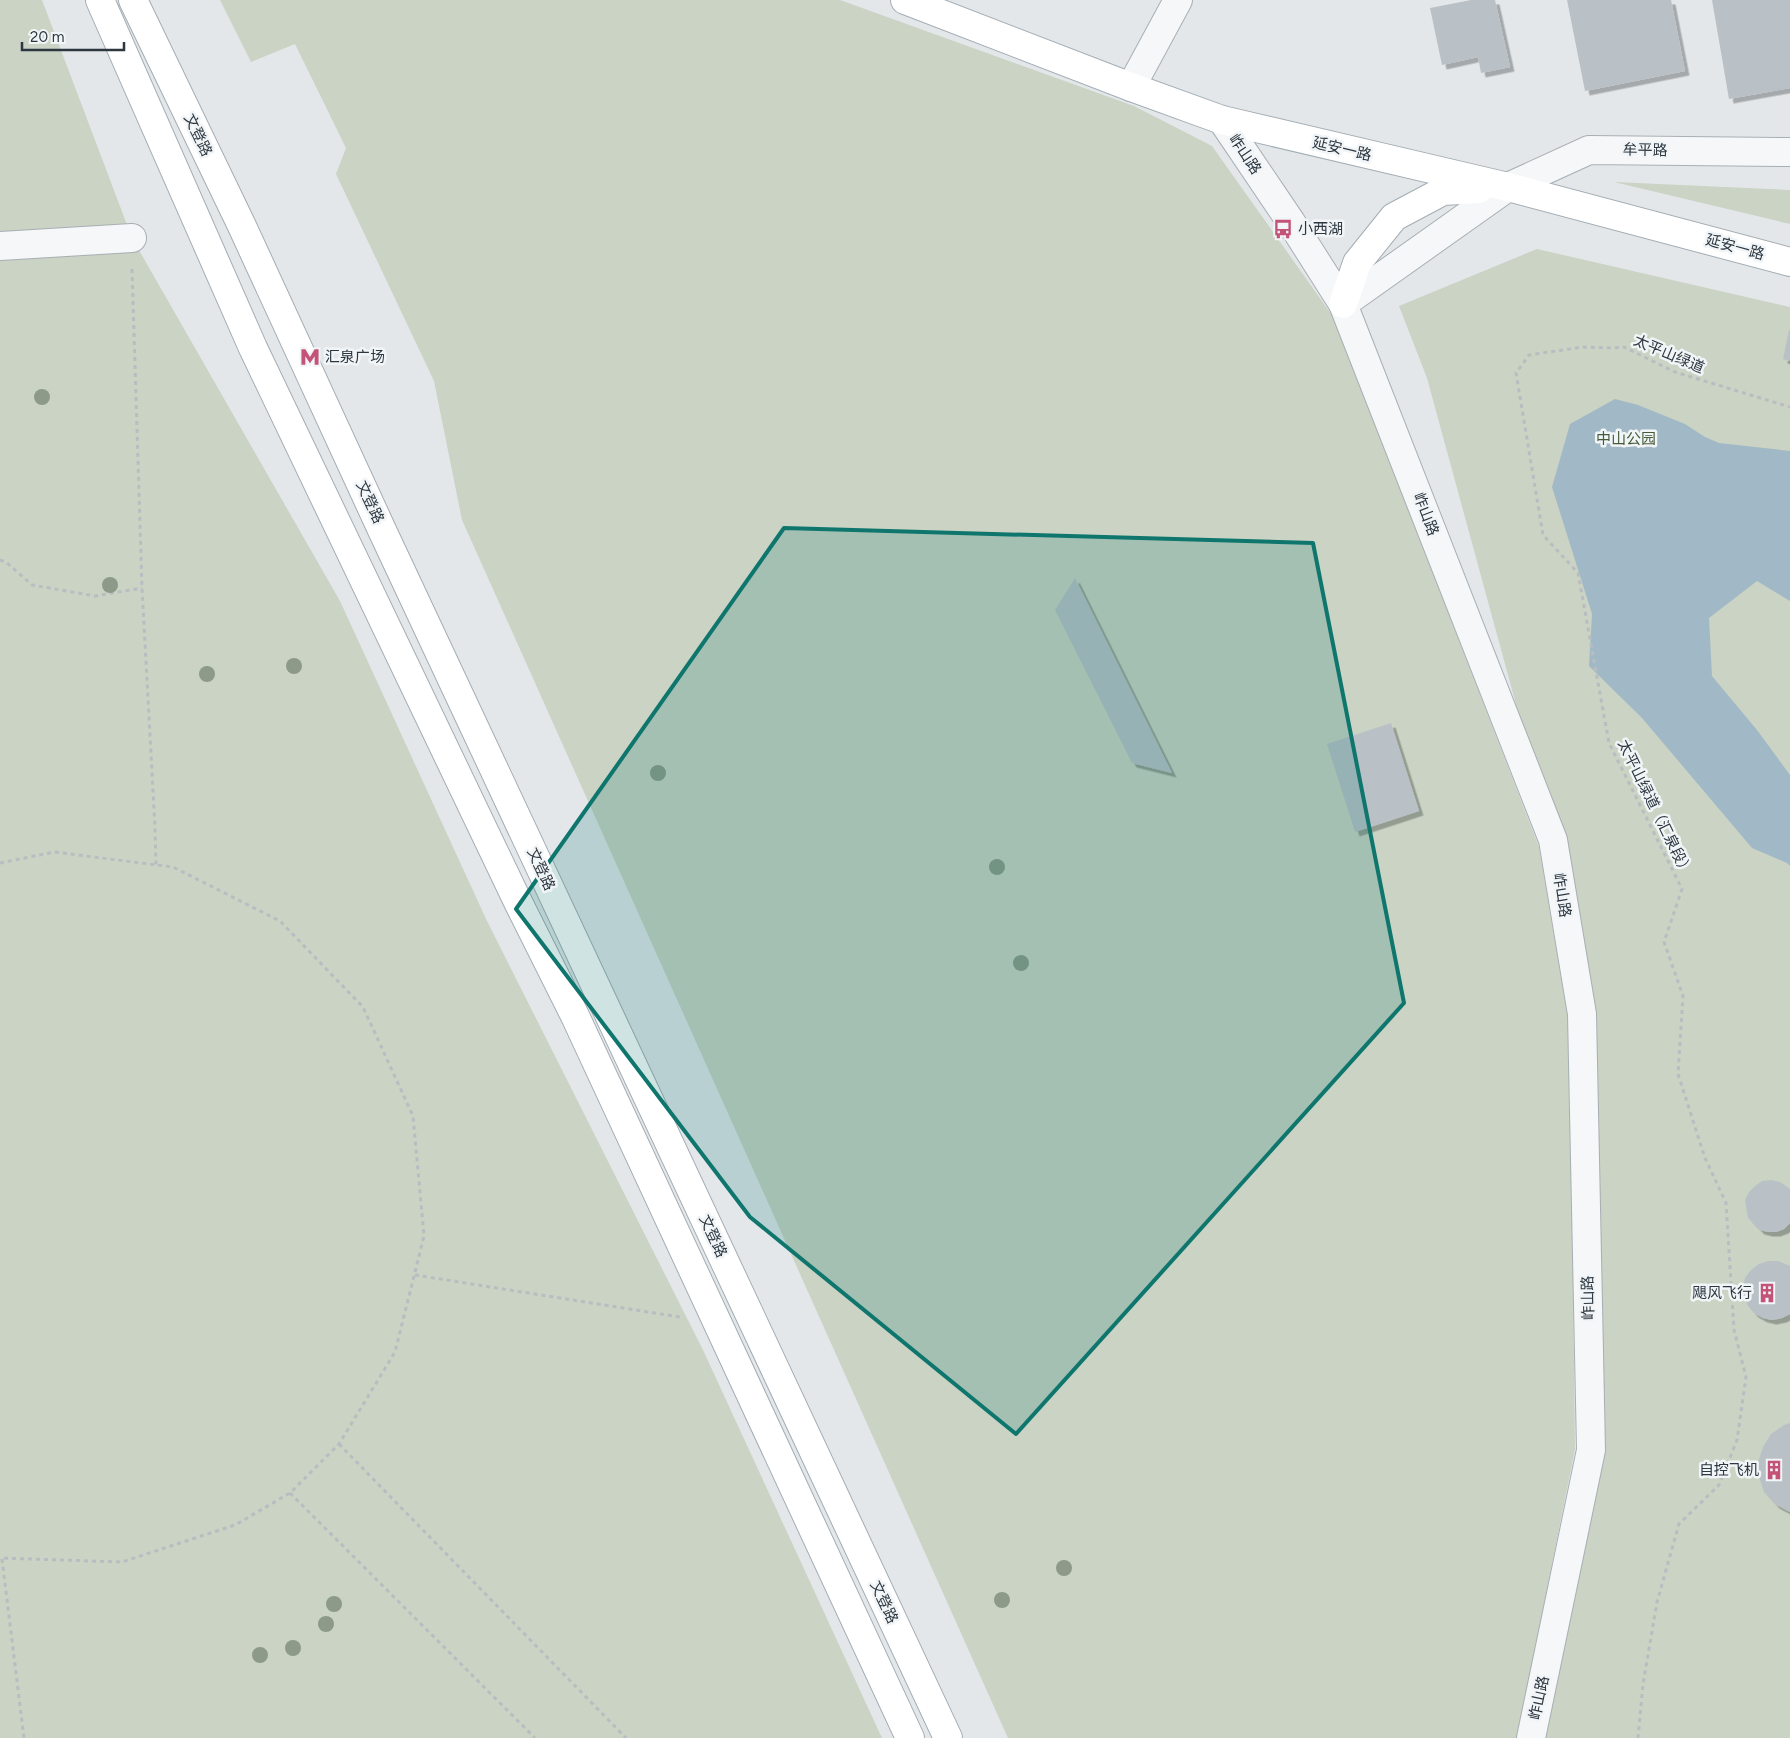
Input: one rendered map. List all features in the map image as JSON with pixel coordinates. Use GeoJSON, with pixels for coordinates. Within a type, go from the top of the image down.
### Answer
{"type":"FeatureCollection","features":[{"type":"Feature","properties":{"kind":"main road"},"geometry":{"type":"LineString","coordinates":[[100,0],[253,348],[515,895],[576,1018],[910,1738]]}},
{"type":"Feature","properties":{"kind":"main road","name":"文登路"},"geometry":{"type":"LineString","coordinates":[[133,0],[241,224],[948,1738]]}},
{"type":"Feature","properties":{"kind":"main road","name":"延安一路"},"geometry":{"type":"LineString","coordinates":[[905,0],[1222,120],[1508,187],[1790,262]]}},
{"type":"Feature","properties":{"kind":"main road"},"geometry":{"type":"LineString","coordinates":[[1343,304],[1357,263],[1394,217],[1443,192],[1508,187]]}},
{"type":"Feature","properties":{"kind":"street"},"geometry":{"type":"LineString","coordinates":[[1131,87],[1178,0]]}},
{"type":"Feature","properties":{"kind":"street","name":"岞山路"},"geometry":{"type":"LineString","coordinates":[[1222,120],[1291,222],[1343,304],[1553,840],[1582,1014],[1590,1450],[1531,1738]]}},
{"type":"Feature","properties":{"kind":"street","name":"牟平路"},"geometry":{"type":"LineString","coordinates":[[1343,304],[1508,187],[1589,150],[1790,152]]}},
{"type":"Feature","properties":{"kind":"street"},"geometry":{"type":"LineString","coordinates":[[0,246],[132,238]]}},
{"type":"Feature","properties":{"kind":"path"},"geometry":{"type":"LineString","coordinates":[[132,238],[142,588],[156,865]]}},
{"type":"Feature","properties":{"kind":"path","name":"太平山绿道"},"geometry":{"type":"LineString","coordinates":[[1516,373],[1529,355],[1583,347],[1624,347],[1675,372],[1790,407]]}},
{"type":"Feature","properties":{"kind":"path","name":"太平山绿道（汇泉段）"},"geometry":{"type":"LineString","coordinates":[[1516,373],[1543,535],[1578,573],[1609,743],[1682,889],[1664,942],[1683,996],[1678,1074],[1706,1158],[1726,1203],[1734,1330],[1746,1377],[1737,1440],[1719,1485],[1679,1524],[1657,1602],[1644,1684],[1638,1738]]}},
{"type":"Feature","properties":{"kind":"path"},"geometry":{"type":"LineString","coordinates":[[0,560],[6,562],[32,585],[95,596],[142,588]]}},
{"type":"Feature","properties":{"kind":"path"},"geometry":{"type":"LineString","coordinates":[[0,863],[54,852],[173,867],[280,921],[363,1007],[413,1116],[424,1236],[395,1352],[340,1444],[290,1492],[235,1525],[122,1562],[1,1559],[24,1738]]}},
{"type":"Feature","properties":{"kind":"path"},"geometry":{"type":"LineString","coordinates":[[415,1275],[717,1323]]}},
{"type":"Feature","properties":{"kind":"path"},"geometry":{"type":"LineString","coordinates":[[340,1444],[626,1738]]}},
{"type":"Feature","properties":{"kind":"path"},"geometry":{"type":"LineString","coordinates":[[290,1492],[535,1738]]}},
{"type":"Feature","properties":{"kind":"highlighted area"},"geometry":{"type":"Polygon","coordinates":[[[784,528],[1313,543],[1404,1003],[1016,1434],[750,1217],[516,909],[784,528]]]}},
{"type":"Feature","properties":{"kind":"green space"},"geometry":{"type":"Polygon","coordinates":[[[0,0],[42,0],[132,238],[340,601],[487,921],[703,1350],[882,1738],[0,1738],[0,0]]]}},
{"type":"Feature","properties":{"kind":"green space"},"geometry":{"type":"Polygon","coordinates":[[[220,0],[840,0],[1134,106],[1212,146],[1334,318],[1539,847],[1570,1031],[1575,1449],[1517,1738],[1008,1738],[462,520],[434,381],[336,174],[346,148],[295,44],[251,62],[220,0]]]}},
{"type":"Feature","properties":{"kind":"green space"},"geometry":{"type":"Polygon","coordinates":[[[1614,182],[1790,190],[1790,224],[1614,182]]]}},
{"type":"Feature","properties":{"kind":"green space","name":"中山公园"},"geometry":{"type":"Polygon","coordinates":[[[1537,249],[1790,307],[1790,1738],[1537,1738],[1591,1450],[1582,1014],[1553,840],[1427,378],[1399,306],[1537,249]]]}},
{"type":"Feature","properties":{"kind":"water"},"geometry":{"type":"Polygon","coordinates":[[[1615,399],[1638,405],[1685,424],[1705,437],[1719,443],[1790,451],[1790,601],[1757,581],[1709,618],[1712,676],[1757,730],[1790,775],[1790,866],[1752,848],[1642,718],[1589,666],[1592,614],[1552,487],[1570,424],[1615,399]]]}},
{"type":"Feature","properties":{"kind":"building"},"geometry":{"type":"Polygon","coordinates":[[[1471,0],[1495,0],[1510,67],[1481,73],[1478,57],[1442,65],[1430,8],[1471,0]]]}},
{"type":"Feature","properties":{"kind":"building"},"geometry":{"type":"Polygon","coordinates":[[[1567,0],[1671,0],[1685,71],[1585,91],[1567,0]]]}},
{"type":"Feature","properties":{"kind":"building"},"geometry":{"type":"Polygon","coordinates":[[[1712,0],[1790,0],[1790,88],[1729,99],[1712,0]]]}},
{"type":"Feature","properties":{"kind":"building"},"geometry":{"type":"Polygon","coordinates":[[[1790,330],[1790,361],[1783,359],[1790,330]]]}},
{"type":"Feature","properties":{"kind":"building"},"geometry":{"type":"Polygon","coordinates":[[[1075,578],[1172,773],[1132,763],[1055,610],[1075,578]]]}},
{"type":"Feature","properties":{"kind":"building"},"geometry":{"type":"Polygon","coordinates":[[[1391,723],[1419,811],[1355,832],[1327,744],[1391,723]]]}},
{"type":"Feature","properties":{"kind":"building"},"geometry":{"type":"Polygon","coordinates":[[[1762,1181],[1780,1182],[1790,1189],[1790,1223],[1784,1229],[1776,1232],[1760,1230],[1748,1218],[1745,1200],[1755,1186],[1762,1181]]]}},
{"type":"Feature","properties":{"kind":"building","name":"飓风飞行"},"geometry":{"type":"Polygon","coordinates":[[[1768,1261],[1778,1261],[1790,1266],[1790,1314],[1772,1320],[1754,1313],[1744,1297],[1743,1288],[1745,1278],[1751,1270],[1759,1264],[1768,1261]]]}},
{"type":"Feature","properties":{"kind":"building","name":"自控飞机"},"geometry":{"type":"Polygon","coordinates":[[[1790,1423],[1790,1512],[1775,1504],[1764,1492],[1759,1477],[1758,1462],[1763,1447],[1771,1434],[1790,1423]]]}},
{"type":"Feature","properties":{"kind":"place","name":"小西湖"},"geometry":{"type":"Point","coordinates":[1283,229]}},
{"type":"Feature","properties":{"kind":"place","name":"汇泉广场"},"geometry":{"type":"Point","coordinates":[310,357]}},
{"type":"Feature","properties":{"kind":"place","name":"飓风飞行"},"geometry":{"type":"Point","coordinates":[1767,1293]}},
{"type":"Feature","properties":{"kind":"place","name":"自控飞机"},"geometry":{"type":"Point","coordinates":[1774,1470]}}]}
